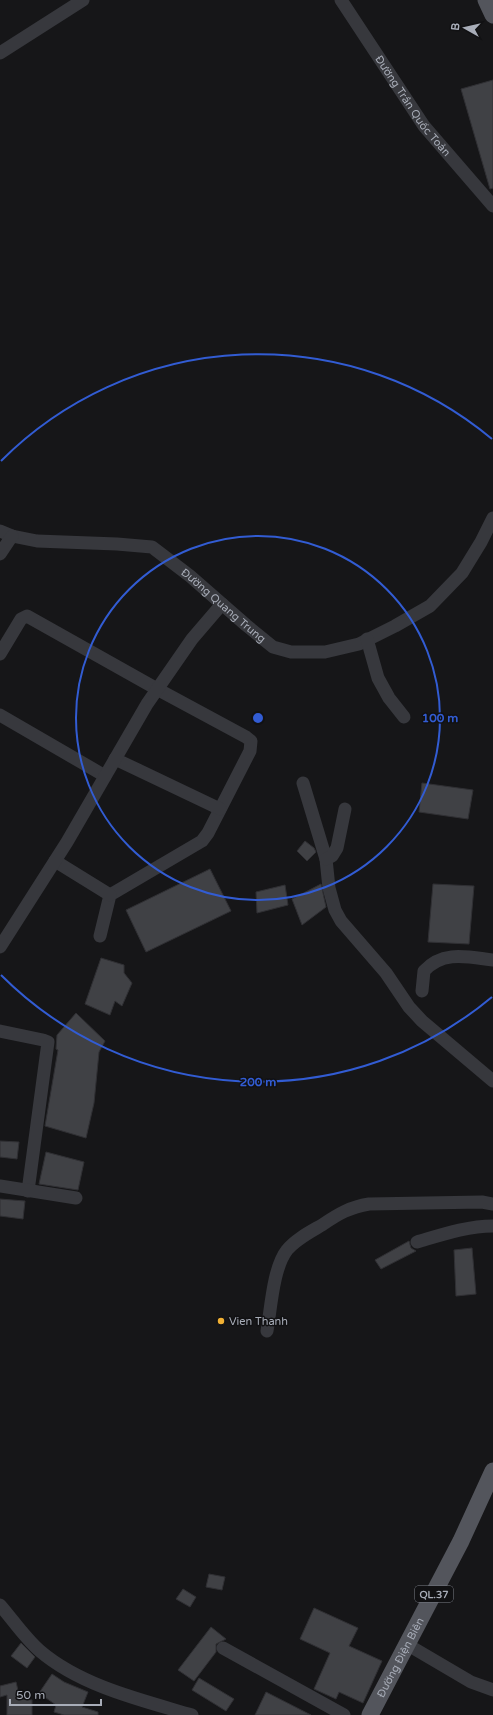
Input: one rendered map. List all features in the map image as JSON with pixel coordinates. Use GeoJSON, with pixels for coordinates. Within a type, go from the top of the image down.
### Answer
{"type":"FeatureCollection","features":[{"type":"Feature","properties":{"kind":"main road"},"geometry":{"type":"LineString","coordinates":[[486,0],[493,15]]}},
{"type":"Feature","properties":{"kind":"main road","name":"Đường Điện Biên"},"geometry":{"type":"LineString","coordinates":[[370,1715],[408,1645],[461,1541],[493,1471]]}},
{"type":"Feature","properties":{"kind":"street"},"geometry":{"type":"LineString","coordinates":[[0,53],[83,0]]}},
{"type":"Feature","properties":{"kind":"street","name":"Đường Trần Quốc Toản"},"geometry":{"type":"LineString","coordinates":[[341,0],[424,126],[493,206]]}},
{"type":"Feature","properties":{"kind":"street","name":"Đường Quang Trung"},"geometry":{"type":"LineString","coordinates":[[0,530],[12,536],[37,541],[152,547],[190,576],[273,647],[291,652],[325,652],[358,644],[395,626],[430,606],[462,573],[481,542],[493,518]]}},
{"type":"Feature","properties":{"kind":"street"},"geometry":{"type":"LineString","coordinates":[[0,554],[12,536]]}},
{"type":"Feature","properties":{"kind":"street"},"geometry":{"type":"LineString","coordinates":[[0,947],[55,861],[147,704],[192,639],[222,604]]}},
{"type":"Feature","properties":{"kind":"street"},"geometry":{"type":"LineString","coordinates":[[0,654],[21,619],[27,616],[251,741],[250,751],[208,833],[202,841],[110,894],[100,936]]}},
{"type":"Feature","properties":{"kind":"street"},"geometry":{"type":"LineString","coordinates":[[367,639],[378,678],[389,698],[404,717]]}},
{"type":"Feature","properties":{"kind":"street"},"geometry":{"type":"LineString","coordinates":[[0,714],[105,776]]}},
{"type":"Feature","properties":{"kind":"street"},"geometry":{"type":"LineString","coordinates":[[115,759],[220,809]]}},
{"type":"Feature","properties":{"kind":"street"},"geometry":{"type":"LineString","coordinates":[[303,783],[326,859],[329,888],[335,910],[341,921],[386,973],[409,1006],[422,1021],[493,1081]]}},
{"type":"Feature","properties":{"kind":"street"},"geometry":{"type":"LineString","coordinates":[[326,859],[332,856],[337,848],[345,809]]}},
{"type":"Feature","properties":{"kind":"street"},"geometry":{"type":"LineString","coordinates":[[55,861],[110,894]]}},
{"type":"Feature","properties":{"kind":"street"},"geometry":{"type":"LineString","coordinates":[[422,990],[424,971],[436,961],[451,957],[493,960]]}},
{"type":"Feature","properties":{"kind":"street"},"geometry":{"type":"LineString","coordinates":[[0,1031],[48,1042],[28,1191]]}},
{"type":"Feature","properties":{"kind":"street"},"geometry":{"type":"LineString","coordinates":[[0,1186],[76,1198]]}},
{"type":"Feature","properties":{"kind":"street"},"geometry":{"type":"LineString","coordinates":[[268,1331],[278,1269],[284,1256],[297,1241],[341,1212],[356,1206],[369,1204],[482,1202],[493,1204]]}},
{"type":"Feature","properties":{"kind":"street"},"geometry":{"type":"LineString","coordinates":[[416,1242],[481,1226],[493,1226]]}},
{"type":"Feature","properties":{"kind":"street"},"geometry":{"type":"LineString","coordinates":[[0,1606],[36,1647],[54,1661],[90,1681],[116,1692],[192,1715]]}},
{"type":"Feature","properties":{"kind":"street"},"geometry":{"type":"LineString","coordinates":[[408,1645],[458,1676],[493,1690]]}},
{"type":"Feature","properties":{"kind":"street"},"geometry":{"type":"LineString","coordinates":[[224,1648],[344,1715]]}},
{"type":"Feature","properties":{"kind":"building"},"geometry":{"type":"Polygon","coordinates":[[[493,80],[493,188],[490,189],[461,89],[493,80]]]}},
{"type":"Feature","properties":{"kind":"building"},"geometry":{"type":"Polygon","coordinates":[[[422,783],[473,790],[468,819],[419,812],[422,783]]]}},
{"type":"Feature","properties":{"kind":"building"},"geometry":{"type":"Polygon","coordinates":[[[305,841],[314,848],[316,852],[307,861],[297,851],[305,841]]]}},
{"type":"Feature","properties":{"kind":"building"},"geometry":{"type":"Polygon","coordinates":[[[210,869],[231,911],[146,952],[126,910],[210,869]]]}},
{"type":"Feature","properties":{"kind":"building"},"geometry":{"type":"Polygon","coordinates":[[[321,884],[326,907],[302,925],[292,899],[321,884]]]}},
{"type":"Feature","properties":{"kind":"building"},"geometry":{"type":"Polygon","coordinates":[[[433,884],[474,886],[469,944],[428,942],[433,884]]]}},
{"type":"Feature","properties":{"kind":"building"},"geometry":{"type":"Polygon","coordinates":[[[285,885],[288,905],[257,913],[256,892],[285,885]]]}},
{"type":"Feature","properties":{"kind":"building"},"geometry":{"type":"Polygon","coordinates":[[[101,958],[124,965],[124,973],[132,983],[122,1006],[115,1001],[110,1015],[85,1004],[101,958]]]}},
{"type":"Feature","properties":{"kind":"building"},"geometry":{"type":"Polygon","coordinates":[[[76,1013],[105,1041],[99,1052],[94,1103],[86,1138],[45,1126],[58,1050],[56,1049],[57,1035],[76,1013]]]}},
{"type":"Feature","properties":{"kind":"building"},"geometry":{"type":"Polygon","coordinates":[[[0,1141],[19,1142],[17,1159],[0,1157],[0,1141]]]}},
{"type":"Feature","properties":{"kind":"building"},"geometry":{"type":"Polygon","coordinates":[[[46,1152],[84,1162],[78,1190],[39,1184],[46,1152]]]}},
{"type":"Feature","properties":{"kind":"building"},"geometry":{"type":"Polygon","coordinates":[[[0,1199],[25,1201],[23,1219],[0,1216],[0,1199]]]}},
{"type":"Feature","properties":{"kind":"building"},"geometry":{"type":"Polygon","coordinates":[[[409,1241],[411,1248],[416,1251],[381,1269],[375,1260],[409,1241]]]}},
{"type":"Feature","properties":{"kind":"building"},"geometry":{"type":"Polygon","coordinates":[[[472,1248],[476,1294],[456,1296],[454,1250],[472,1248]]]}},
{"type":"Feature","properties":{"kind":"building"},"geometry":{"type":"Polygon","coordinates":[[[209,1574],[225,1577],[222,1590],[206,1587],[209,1574]]]}},
{"type":"Feature","properties":{"kind":"building"},"geometry":{"type":"Polygon","coordinates":[[[183,1589],[196,1597],[190,1607],[176,1599],[183,1589]]]}},
{"type":"Feature","properties":{"kind":"building"},"geometry":{"type":"Polygon","coordinates":[[[314,1608],[358,1628],[349,1646],[382,1661],[363,1703],[339,1692],[336,1699],[314,1689],[330,1653],[300,1639],[314,1608]]]}},
{"type":"Feature","properties":{"kind":"building"},"geometry":{"type":"Polygon","coordinates":[[[211,1627],[226,1639],[216,1644],[216,1652],[194,1681],[178,1670],[211,1627]]]}},
{"type":"Feature","properties":{"kind":"building"},"geometry":{"type":"Polygon","coordinates":[[[21,1643],[35,1657],[27,1668],[11,1656],[21,1643]]]}},
{"type":"Feature","properties":{"kind":"building"},"geometry":{"type":"Polygon","coordinates":[[[52,1674],[64,1682],[88,1692],[82,1707],[98,1712],[98,1715],[64,1715],[54,1712],[56,1705],[39,1693],[52,1674]]]}},
{"type":"Feature","properties":{"kind":"building"},"geometry":{"type":"Polygon","coordinates":[[[199,1678],[234,1699],[226,1711],[192,1690],[199,1678]]]}},
{"type":"Feature","properties":{"kind":"building"},"geometry":{"type":"Polygon","coordinates":[[[16,1682],[20,1699],[32,1700],[32,1715],[7,1715],[7,1695],[0,1697],[0,1686],[16,1682]]]}},
{"type":"Feature","properties":{"kind":"building"},"geometry":{"type":"Polygon","coordinates":[[[266,1692],[311,1715],[255,1715],[266,1692]]]}},
{"type":"Feature","properties":{"kind":"place","name":"Vien Thanh"},"geometry":{"type":"Point","coordinates":[221,1321]}}]}
